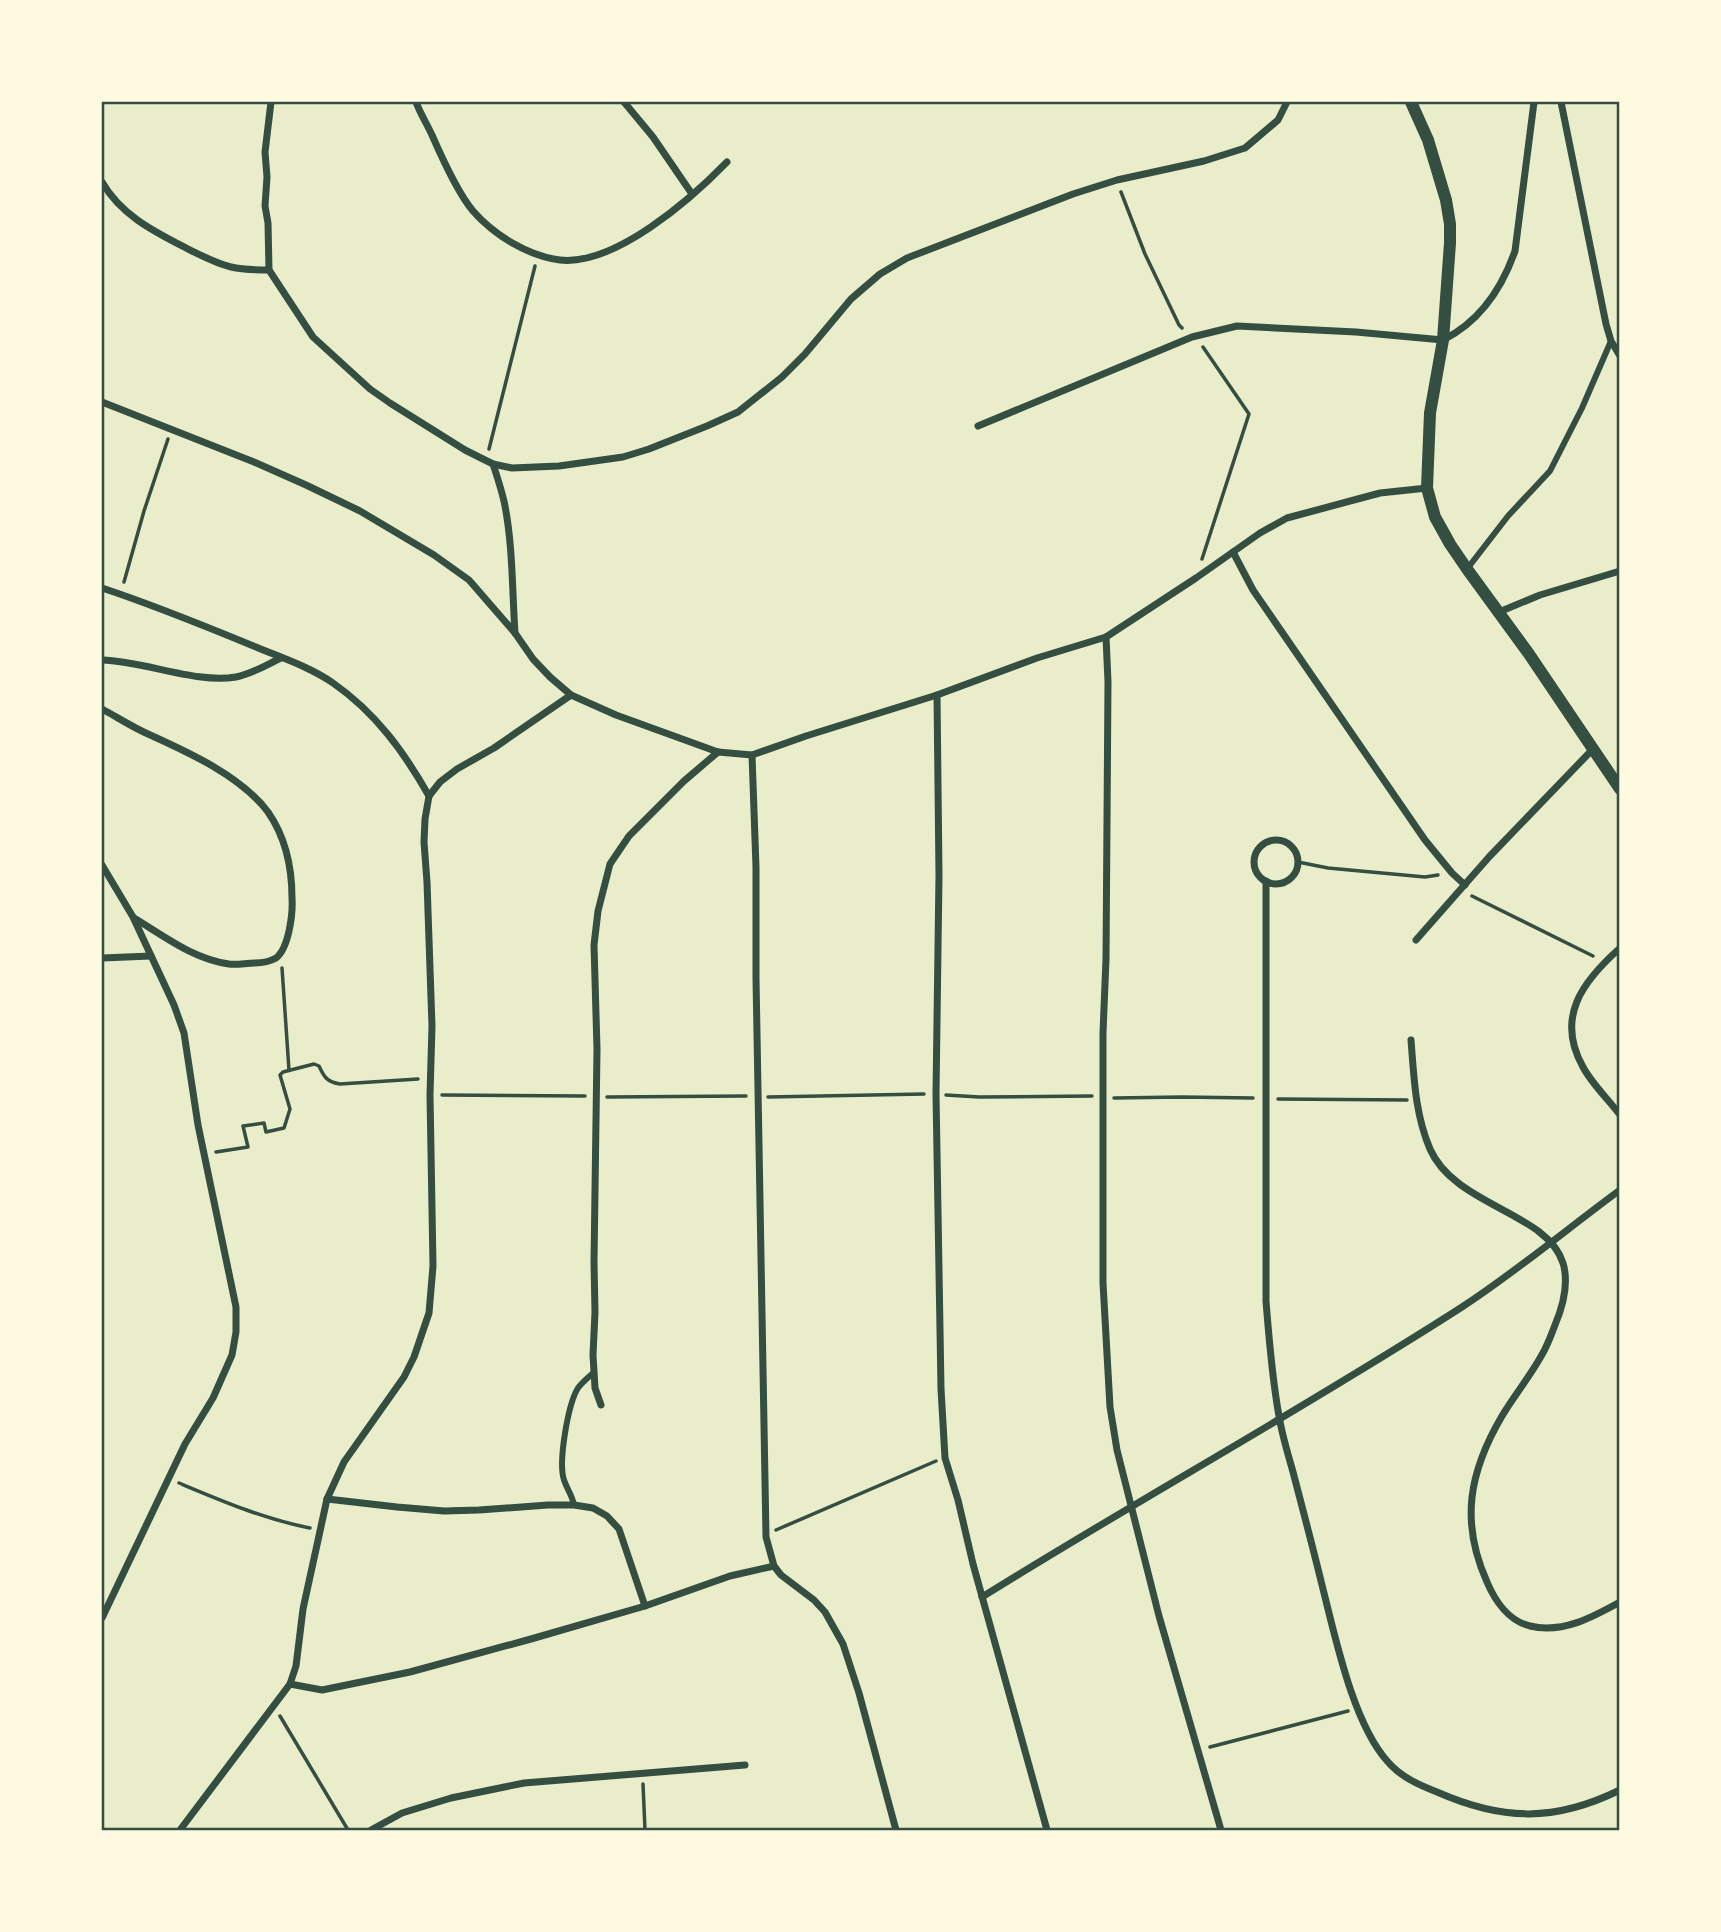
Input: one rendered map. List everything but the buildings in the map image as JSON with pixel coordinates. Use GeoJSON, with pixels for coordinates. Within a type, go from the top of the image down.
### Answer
{"type":"FeatureCollection","features":[{"type":"Feature","properties":{"kind":"street"},"geometry":{"type":"LineString","coordinates":[[271,102],[265,152],[269,270],[313,337],[370,389],[465,450],[493,464],[512,468],[559,466],[623,457],[738,412],[782,377],[851,299],[880,274],[907,258],[1061,198],[1117,180],[1204,161],[1245,148],[1278,120],[1287,102]]}},
{"type":"Feature","properties":{"kind":"street"},"geometry":{"type":"LineString","coordinates":[[416,102],[442,159],[472,209],[490,227],[518,246],[561,260],[601,254],[622,246],[692,194],[727,162]]}},
{"type":"Feature","properties":{"kind":"street"},"geometry":{"type":"LineString","coordinates":[[624,102],[653,137],[692,194]]}},
{"type":"Feature","properties":{"kind":"street"},"geometry":{"type":"LineString","coordinates":[[1410,102],[1428,140],[1446,200],[1450,224],[1443,340],[1430,413],[1427,488],[1436,517],[1466,569],[1529,653],[1619,789]]}},
{"type":"Feature","properties":{"kind":"street"},"geometry":{"type":"LineString","coordinates":[[978,426],[1192,337],[1237,326],[1443,340],[1466,326],[1482,309],[1496,292],[1507,271],[1514,251],[1534,102]]}},
{"type":"Feature","properties":{"kind":"street"},"geometry":{"type":"LineString","coordinates":[[1561,102],[1606,324],[1619,356]]}},
{"type":"Feature","properties":{"kind":"street"},"geometry":{"type":"LineString","coordinates":[[102,183],[121,208],[154,232],[228,266],[247,270],[269,270]]}},
{"type":"Feature","properties":{"kind":"street"},"geometry":{"type":"LineString","coordinates":[[1466,569],[1508,516],[1550,471],[1582,408],[1611,341]]}},
{"type":"Feature","properties":{"kind":"street"},"geometry":{"type":"LineString","coordinates":[[102,402],[306,485],[360,511],[434,555],[469,580],[515,633],[533,659],[571,695],[616,715],[718,752],[752,755],[1106,637],[1260,533],[1287,518],[1380,493],[1427,488]]}},
{"type":"Feature","properties":{"kind":"street"},"geometry":{"type":"LineString","coordinates":[[493,464],[504,501],[508,529],[515,633]]}},
{"type":"Feature","properties":{"kind":"street"},"geometry":{"type":"LineString","coordinates":[[1233,552],[1252,590],[1425,840],[1465,885]]}},
{"type":"Feature","properties":{"kind":"street"},"geometry":{"type":"LineString","coordinates":[[1498,613],[1540,595],[1619,571]]}},
{"type":"Feature","properties":{"kind":"street"},"geometry":{"type":"LineString","coordinates":[[102,588],[281,657],[332,683],[376,720],[394,740],[429,796]]}},
{"type":"Feature","properties":{"kind":"street"},"geometry":{"type":"LineString","coordinates":[[1106,637],[1108,682],[1103,1283],[1110,1407],[1117,1450],[1159,1616],[1221,1830]]}},
{"type":"Feature","properties":{"kind":"street"},"geometry":{"type":"LineString","coordinates":[[102,660],[122,660],[206,678],[235,677],[256,671],[281,657]]}},
{"type":"Feature","properties":{"kind":"street"},"geometry":{"type":"LineString","coordinates":[[180,1830],[290,1684],[296,1666],[303,1609],[319,1530],[334,1479],[404,1377],[429,1313],[433,1265],[430,1078],[432,1026],[424,842],[429,796],[440,782],[457,769],[494,748],[571,695]]}},
{"type":"Feature","properties":{"kind":"street"},"geometry":{"type":"LineString","coordinates":[[937,695],[939,875],[936,1094],[940,1377],[945,1458],[1047,1830]]}},
{"type":"Feature","properties":{"kind":"street"},"geometry":{"type":"LineString","coordinates":[[102,709],[175,745],[250,793],[278,828],[288,855],[292,879],[292,906],[286,942],[276,957],[262,963],[236,965],[201,956],[175,944],[133,917]]}},
{"type":"Feature","properties":{"kind":"street"},"geometry":{"type":"LineString","coordinates":[[1416,940],[1489,857],[1592,750]]}},
{"type":"Feature","properties":{"kind":"street"},"geometry":{"type":"LineString","coordinates":[[601,1405],[595,1388],[594,1372],[597,1049],[594,945],[598,911],[610,864],[624,844],[684,781],[718,752]]}},
{"type":"Feature","properties":{"kind":"street"},"geometry":{"type":"LineString","coordinates":[[752,755],[757,867],[756,978],[766,1537],[774,1566],[825,1612],[843,1644],[865,1711],[896,1830]]}},
{"type":"Feature","properties":{"kind":"street"},"geometry":{"type":"LineString","coordinates":[[1277,840],[1292,847],[1298,862],[1293,876],[1280,883],[1266,881],[1259,876],[1254,860],[1262,845],[1277,840]]}},
{"type":"Feature","properties":{"kind":"street"},"geometry":{"type":"LineString","coordinates":[[102,865],[133,917],[174,1005],[184,1033],[204,1155],[236,1307],[232,1355],[213,1398],[170,1474],[102,1618]]}},
{"type":"Feature","properties":{"kind":"street"},"geometry":{"type":"LineString","coordinates":[[1266,881],[1266,1301],[1270,1363],[1279,1418],[1335,1635],[1357,1708],[1387,1762],[1404,1776],[1464,1804],[1505,1813],[1534,1815],[1594,1803],[1619,1790]]}},
{"type":"Feature","properties":{"kind":"street"},"geometry":{"type":"LineString","coordinates":[[1619,948],[1582,989],[1573,1010],[1572,1029],[1575,1050],[1583,1068],[1619,1115]]}},
{"type":"Feature","properties":{"kind":"street"},"geometry":{"type":"LineString","coordinates":[[102,958],[151,956]]}},
{"type":"Feature","properties":{"kind":"street"},"geometry":{"type":"LineString","coordinates":[[1411,1040],[1416,1103],[1430,1151],[1447,1174],[1467,1189],[1536,1229],[1553,1242],[1563,1264],[1566,1284],[1562,1309],[1544,1351],[1483,1450],[1470,1511],[1474,1546],[1494,1597],[1509,1615],[1528,1626],[1551,1628],[1574,1624],[1619,1602]]}},
{"type":"Feature","properties":{"kind":"street"},"geometry":{"type":"LineString","coordinates":[[982,1597],[1464,1306],[1619,1190]]}},
{"type":"Feature","properties":{"kind":"street"},"geometry":{"type":"LineString","coordinates":[[574,1505],[564,1480],[563,1442],[578,1388],[594,1372]]}},
{"type":"Feature","properties":{"kind":"street"},"geometry":{"type":"LineString","coordinates":[[327,1499],[444,1511],[548,1504],[593,1508],[607,1516],[619,1529],[645,1606]]}},
{"type":"Feature","properties":{"kind":"street"},"geometry":{"type":"LineString","coordinates":[[290,1684],[322,1690],[410,1672],[645,1606],[730,1576],[774,1566]]}},
{"type":"Feature","properties":{"kind":"street"},"geometry":{"type":"LineString","coordinates":[[371,1830],[402,1813],[450,1798],[524,1783],[745,1765]]}},
{"type":"Feature","properties":{"kind":"path"},"geometry":{"type":"LineString","coordinates":[[1117,180],[1145,254],[1179,325],[1199,343],[1249,414],[1196,578]]}},
{"type":"Feature","properties":{"kind":"path"},"geometry":{"type":"LineString","coordinates":[[493,464],[487,457],[538,254]]}},
{"type":"Feature","properties":{"kind":"path"},"geometry":{"type":"LineString","coordinates":[[120,594],[171,429]]}},
{"type":"Feature","properties":{"kind":"path"},"geometry":{"type":"LineString","coordinates":[[1298,862],[1328,868],[1425,877],[1452,873]]}},
{"type":"Feature","properties":{"kind":"path"},"geometry":{"type":"LineString","coordinates":[[1465,885],[1468,894],[1605,962]]}},
{"type":"Feature","properties":{"kind":"path"},"geometry":{"type":"LineString","coordinates":[[281,952],[289,1070]]}},
{"type":"Feature","properties":{"kind":"path"},"geometry":{"type":"LineString","coordinates":[[204,1155],[248,1147],[243,1126],[264,1123],[266,1132],[284,1128],[290,1109],[280,1075],[283,1072],[319,1066],[325,1079],[340,1084],[430,1078]]}},
{"type":"Feature","properties":{"kind":"path"},"geometry":{"type":"LineString","coordinates":[[758,1097],[936,1094],[979,1097],[1410,1100],[1416,1103]]}},
{"type":"Feature","properties":{"kind":"path"},"geometry":{"type":"LineString","coordinates":[[766,1537],[772,1532],[945,1458]]}},
{"type":"Feature","properties":{"kind":"path"},"geometry":{"type":"LineString","coordinates":[[170,1474],[176,1481],[243,1510],[279,1522],[319,1530]]}},
{"type":"Feature","properties":{"kind":"path"},"geometry":{"type":"LineString","coordinates":[[274,1705],[348,1830]]}},
{"type":"Feature","properties":{"kind":"path"},"geometry":{"type":"LineString","coordinates":[[1197,1750],[1357,1708]]}},
{"type":"Feature","properties":{"kind":"path"},"geometry":{"type":"LineString","coordinates":[[642,1773],[645,1830]]}}]}
